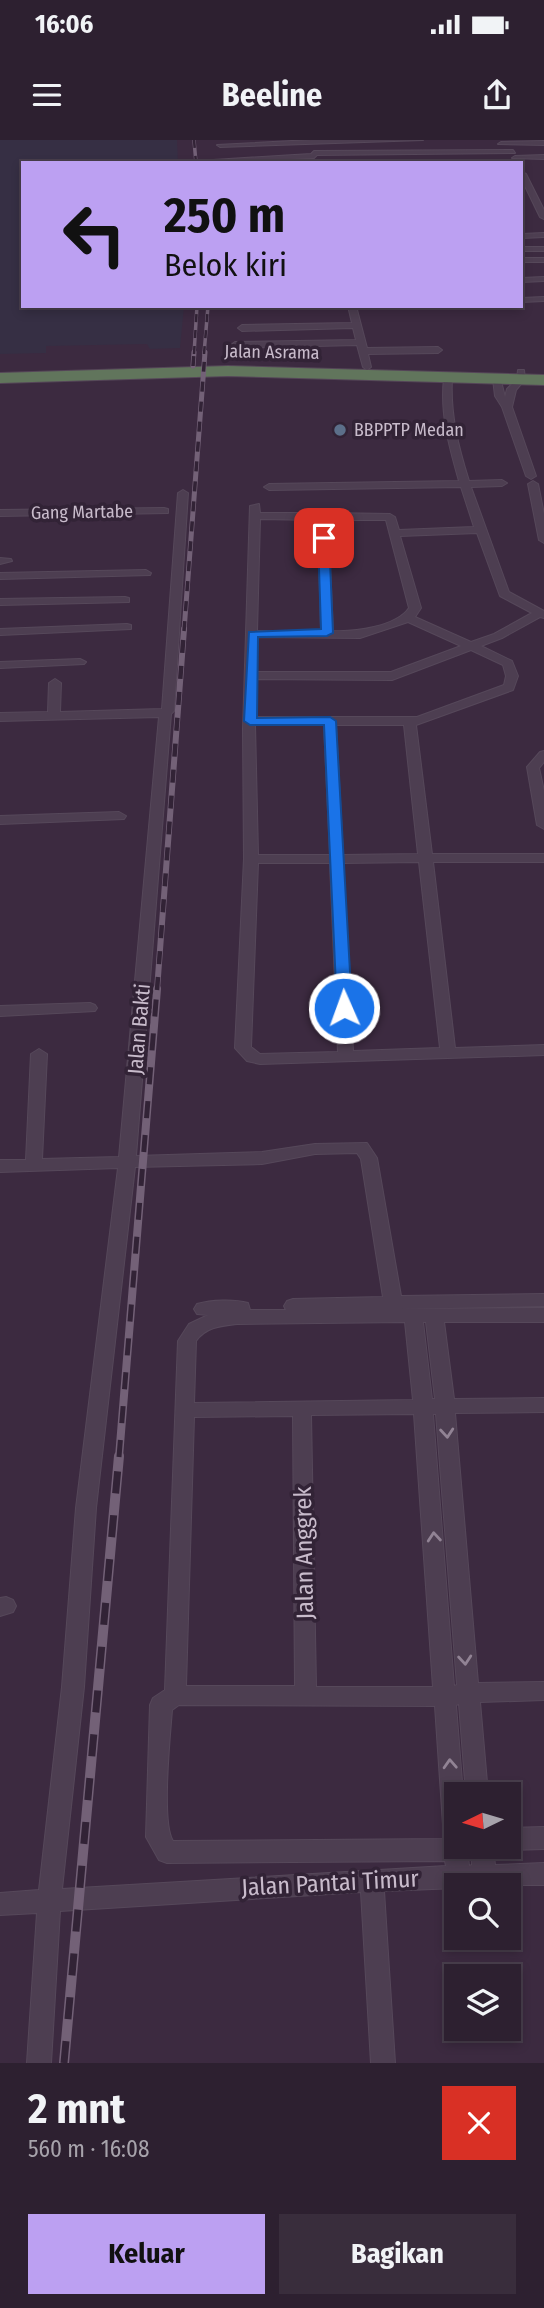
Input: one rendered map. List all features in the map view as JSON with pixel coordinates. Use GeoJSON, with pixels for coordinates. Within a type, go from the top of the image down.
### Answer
{"type":"FeatureCollection","features":[{"type":"Feature","properties":{"kind":"highway","name":"Jalan Asrama"},"geometry":{"type":"LineString","coordinates":[[0,372],[228,365],[364,353],[510,382],[544,373]]}},
{"type":"Feature","properties":{"kind":"highway","name":"Jalan Asrama"},"geometry":{"type":"LineString","coordinates":[[0,378],[228,372],[447,385],[544,380]]}},
{"type":"Feature","properties":{"kind":"street"},"geometry":{"type":"LineString","coordinates":[[220,145],[420,140]]}},
{"type":"Feature","properties":{"kind":"street"},"geometry":{"type":"LineString","coordinates":[[311,142],[315,157]]}},
{"type":"Feature","properties":{"kind":"street"},"geometry":{"type":"LineString","coordinates":[[508,142],[515,158]]}},
{"type":"Feature","properties":{"kind":"street"},"geometry":{"type":"LineString","coordinates":[[452,145],[544,143]]}},
{"type":"Feature","properties":{"kind":"street"},"geometry":{"type":"LineString","coordinates":[[216,160],[544,157]]}},
{"type":"Feature","properties":{"kind":"street"},"geometry":{"type":"LineString","coordinates":[[528,192],[544,196]]}},
{"type":"Feature","properties":{"kind":"street"},"geometry":{"type":"LineString","coordinates":[[528,192],[544,217]]}},
{"type":"Feature","properties":{"kind":"street"},"geometry":{"type":"LineString","coordinates":[[523,236],[544,235]]}},
{"type":"Feature","properties":{"kind":"street"},"geometry":{"type":"LineString","coordinates":[[523,249],[544,249]]}},
{"type":"Feature","properties":{"kind":"street"},"geometry":{"type":"LineString","coordinates":[[523,260],[544,260]]}},
{"type":"Feature","properties":{"kind":"street"},"geometry":{"type":"LineString","coordinates":[[523,279],[544,279]]}},
{"type":"Feature","properties":{"kind":"street"},"geometry":{"type":"LineString","coordinates":[[523,300],[544,299]]}},
{"type":"Feature","properties":{"kind":"street"},"geometry":{"type":"LineString","coordinates":[[353,308],[364,353]]}},
{"type":"Feature","properties":{"kind":"street"},"geometry":{"type":"LineString","coordinates":[[242,328],[357,325]]}},
{"type":"Feature","properties":{"kind":"street"},"geometry":{"type":"LineString","coordinates":[[235,345],[364,353],[438,351]]}},
{"type":"Feature","properties":{"kind":"street"},"geometry":{"type":"LineString","coordinates":[[510,382],[508,407],[538,481],[544,540]]}},
{"type":"Feature","properties":{"kind":"street"},"geometry":{"type":"LineString","coordinates":[[447,385],[458,462],[505,597],[542,614]]}},
{"type":"Feature","properties":{"kind":"street"},"geometry":{"type":"LineString","coordinates":[[269,487],[502,483]]}},
{"type":"Feature","properties":{"kind":"street","name":"Jalan Bakti"},"geometry":{"type":"LineString","coordinates":[[39,2063],[49,1902],[73,1686],[86,1508],[125,1164],[165,713],[169,711],[183,493]]}},
{"type":"Feature","properties":{"kind":"street","name":"Gang Martabe"},"geometry":{"type":"LineString","coordinates":[[0,513],[164,511]]}},
{"type":"Feature","properties":{"kind":"street"},"geometry":{"type":"LineString","coordinates":[[253,634],[360,635],[370,628],[407,617],[415,608],[391,518],[384,514],[255,511],[250,721],[250,859],[243,1048],[255,1059],[544,1051]]}},
{"type":"Feature","properties":{"kind":"street"},"geometry":{"type":"LineString","coordinates":[[323,514],[327,633]]}},
{"type":"Feature","properties":{"kind":"street"},"geometry":{"type":"LineString","coordinates":[[394,533],[482,530]]}},
{"type":"Feature","properties":{"kind":"street"},"geometry":{"type":"LineString","coordinates":[[0,576],[146,573]]}},
{"type":"Feature","properties":{"kind":"street"},"geometry":{"type":"LineString","coordinates":[[0,602],[125,600]]}},
{"type":"Feature","properties":{"kind":"street"},"geometry":{"type":"LineString","coordinates":[[252,675],[392,676],[542,614]]}},
{"type":"Feature","properties":{"kind":"street"},"geometry":{"type":"LineString","coordinates":[[250,721],[410,722],[509,687],[512,676],[508,663],[407,617]]}},
{"type":"Feature","properties":{"kind":"street"},"geometry":{"type":"LineString","coordinates":[[0,632],[127,627]]}},
{"type":"Feature","properties":{"kind":"street"},"geometry":{"type":"LineString","coordinates":[[0,665],[80,662]]}},
{"type":"Feature","properties":{"kind":"street"},"geometry":{"type":"LineString","coordinates":[[54,715],[55,683]]}},
{"type":"Feature","properties":{"kind":"street"},"geometry":{"type":"LineString","coordinates":[[0,717],[165,713]]}},
{"type":"Feature","properties":{"kind":"street"},"geometry":{"type":"LineString","coordinates":[[330,721],[339,860],[346,1058]]}},
{"type":"Feature","properties":{"kind":"street"},"geometry":{"type":"LineString","coordinates":[[410,722],[448,1053]]}},
{"type":"Feature","properties":{"kind":"street"},"geometry":{"type":"LineString","coordinates":[[544,755],[533,767],[544,825]]}},
{"type":"Feature","properties":{"kind":"street"},"geometry":{"type":"LineString","coordinates":[[0,820],[120,816]]}},
{"type":"Feature","properties":{"kind":"street"},"geometry":{"type":"LineString","coordinates":[[250,859],[544,858]]}},
{"type":"Feature","properties":{"kind":"street"},"geometry":{"type":"LineString","coordinates":[[0,1011],[90,1008]]}},
{"type":"Feature","properties":{"kind":"street"},"geometry":{"type":"LineString","coordinates":[[34,1165],[39,1054]]}},
{"type":"Feature","properties":{"kind":"street"},"geometry":{"type":"LineString","coordinates":[[0,1166],[264,1158],[345,1147],[365,1149],[393,1303]]}},
{"type":"Feature","properties":{"kind":"street"},"geometry":{"type":"LineString","coordinates":[[203,1309],[544,1300]]}},
{"type":"Feature","properties":{"kind":"street"},"geometry":{"type":"LineString","coordinates":[[175,1695],[187,1341],[200,1324],[237,1317],[544,1315]]}},
{"type":"Feature","properties":{"kind":"street"},"geometry":{"type":"LineString","coordinates":[[423,1316],[445,1405],[457,1695],[456,1782]]}},
{"type":"Feature","properties":{"kind":"street"},"geometry":{"type":"LineString","coordinates":[[423,1316],[423,1406],[457,1695],[475,1782]]}},
{"type":"Feature","properties":{"kind":"street"},"geometry":{"type":"LineString","coordinates":[[184,1410],[544,1405]]}},
{"type":"Feature","properties":{"kind":"street","name":"Jalan Anggrek"},"geometry":{"type":"LineString","coordinates":[[302,1409],[306,1697]]}},
{"type":"Feature","properties":{"kind":"street"},"geometry":{"type":"LineString","coordinates":[[444,1850],[167,1852],[157,1838],[156,1816],[160,1709],[163,1702],[175,1695],[306,1697],[544,1691]]}},
{"type":"Feature","properties":{"kind":"street"},"geometry":{"type":"LineString","coordinates":[[522,1839],[544,1838]]}},
{"type":"Feature","properties":{"kind":"street","name":"Jalan Pantai Timur"},"geometry":{"type":"LineString","coordinates":[[521,1875],[544,1874]]}},
{"type":"Feature","properties":{"kind":"street","name":"Jalan Pantai Timur"},"geometry":{"type":"LineString","coordinates":[[0,1905],[444,1877]]}},
{"type":"Feature","properties":{"kind":"street"},"geometry":{"type":"LineString","coordinates":[[372,1880],[383,2063]]}},
{"type":"Feature","properties":{"kind":"shaded area"},"geometry":{"type":"Polygon","coordinates":[[[0,140],[177,140],[178,161],[21,161],[21,308],[184,308],[180,348],[150,349],[147,344],[46,346],[46,353],[0,354],[0,140]]]}},
{"type":"Feature","properties":{"kind":"railway"},"geometry":{"type":"LineString","coordinates":[[194,140],[196,161]]}},
{"type":"Feature","properties":{"kind":"railway"},"geometry":{"type":"LineString","coordinates":[[194,354],[197,308]]}},
{"type":"Feature","properties":{"kind":"railway"},"geometry":{"type":"LineString","coordinates":[[204,354],[208,308]]}},
{"type":"Feature","properties":{"kind":"railway"},"geometry":{"type":"LineString","coordinates":[[193,366],[194,352]]}},
{"type":"Feature","properties":{"kind":"railway"},"geometry":{"type":"LineString","coordinates":[[184,631],[205,352]]}},
{"type":"Feature","properties":{"kind":"railway"},"geometry":{"type":"LineString","coordinates":[[157,990],[184,629]]}},
{"type":"Feature","properties":{"kind":"railway"},"geometry":{"type":"LineString","coordinates":[[119,1457],[157,989]]}},
{"type":"Feature","properties":{"kind":"railway"},"geometry":{"type":"LineString","coordinates":[[64,2063],[119,1456]]}},
{"type":"Feature","properties":{"kind":"place","name":"BBPPTP Medan"},"geometry":{"type":"Point","coordinates":[340,430]}},
{"type":"Feature","properties":{"kind":"route"},"geometry":{"type":"LineString","coordinates":[[324,538],[327,633],[253,634],[250,721],[330,721],[339,860],[344,1008]]}}]}
